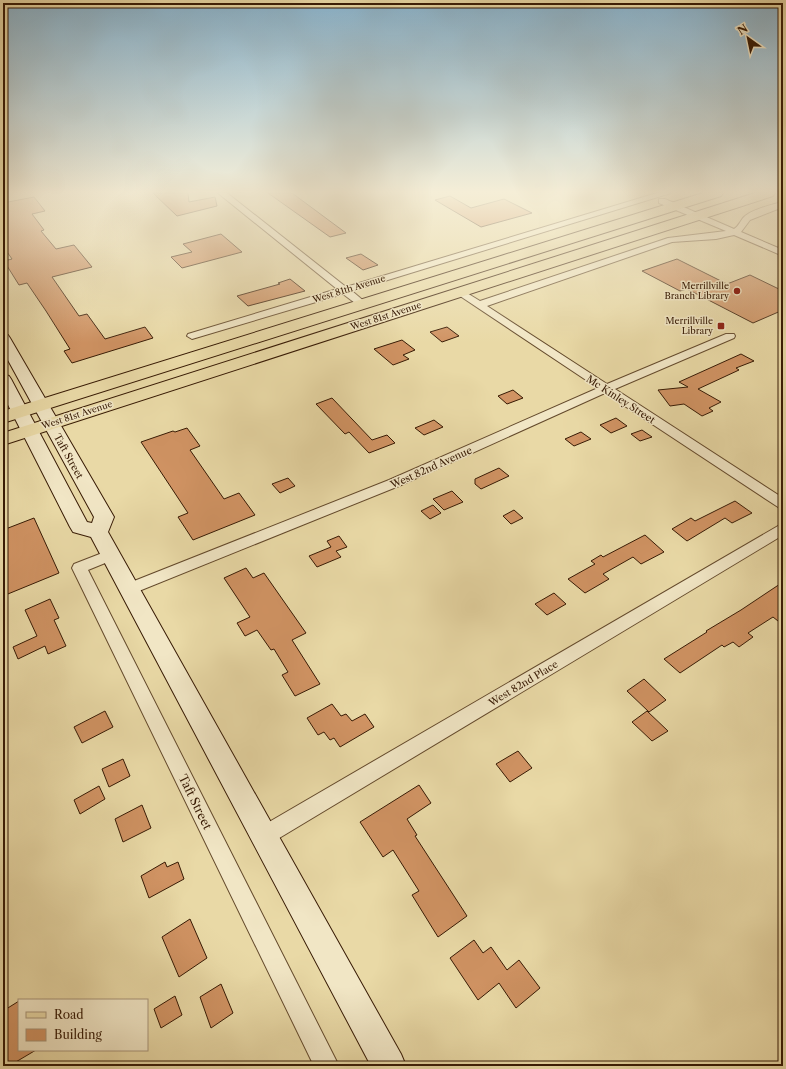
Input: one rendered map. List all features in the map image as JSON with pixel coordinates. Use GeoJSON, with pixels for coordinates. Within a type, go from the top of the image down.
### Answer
{"type":"FeatureCollection","features":[{"type":"Feature","properties":{"kind":"main road","name":"West 81st Avenue"},"geometry":{"type":"LineString","coordinates":[[12,414],[557,243]]}},
{"type":"Feature","properties":{"kind":"main road","name":"West 81st Avenue"},"geometry":{"type":"LineString","coordinates":[[3,439],[613,243]]}},
{"type":"Feature","properties":{"kind":"main road","name":"Taft Street"},"geometry":{"type":"LineString","coordinates":[[3,338],[104,517],[104,544]]}},
{"type":"Feature","properties":{"kind":"main road"},"geometry":{"type":"LineString","coordinates":[[3,379],[12,414],[30,430],[80,527],[104,544],[389,1066]]}},
{"type":"Feature","properties":{"kind":"street"},"geometry":{"type":"LineString","coordinates":[[285,243],[362,304]]}},
{"type":"Feature","properties":{"kind":"street","name":"West 81th Avenue"},"geometry":{"type":"LineString","coordinates":[[192,336],[503,243]]}},
{"type":"Feature","properties":{"kind":"street"},"geometry":{"type":"LineString","coordinates":[[479,305],[662,243]]}},
{"type":"Feature","properties":{"kind":"street"},"geometry":{"type":"LineString","coordinates":[[760,243],[783,253]]}},
{"type":"Feature","properties":{"kind":"street","name":"Mc Kinley Street"},"geometry":{"type":"LineString","coordinates":[[459,292],[605,389],[783,504]]}},
{"type":"Feature","properties":{"kind":"street","name":"West 82nd Avenue"},"geometry":{"type":"LineString","coordinates":[[129,589],[394,483],[605,389],[730,336]]}},
{"type":"Feature","properties":{"kind":"street","name":"West 82nd Place"},"geometry":{"type":"LineString","coordinates":[[264,836],[783,529]]}},
{"type":"Feature","properties":{"kind":"street","name":"Taft Street"},"geometry":{"type":"LineString","coordinates":[[104,544],[79,568],[327,1066]]}},
{"type":"Feature","properties":{"kind":"building"},"geometry":{"type":"Polygon","coordinates":[[[3,243],[51,243],[56,249],[74,245],[92,267],[52,277],[79,316],[87,314],[105,339],[145,327],[153,338],[72,363],[64,351],[70,349],[46,311],[27,283],[19,285],[4,261],[12,259],[3,246],[3,243]]]}},
{"type":"Feature","properties":{"kind":"building"},"geometry":{"type":"Polygon","coordinates":[[[231,243],[242,252],[182,268],[171,257],[192,252],[183,244],[231,243]]]}},
{"type":"Feature","properties":{"kind":"building"},"geometry":{"type":"Polygon","coordinates":[[[361,254],[378,265],[363,270],[346,258],[361,254]]]}},
{"type":"Feature","properties":{"kind":"building","name":"Merrillville Branch Library"},"geometry":{"type":"Polygon","coordinates":[[[677,259],[727,284],[750,275],[783,291],[783,310],[753,323],[687,289],[680,291],[642,271],[677,259]]]}},
{"type":"Feature","properties":{"kind":"building"},"geometry":{"type":"Polygon","coordinates":[[[290,279],[305,291],[248,306],[237,296],[280,284],[278,283],[290,279]]]}},
{"type":"Feature","properties":{"kind":"building"},"geometry":{"type":"Polygon","coordinates":[[[447,327],[459,336],[442,342],[430,332],[447,327]]]}},
{"type":"Feature","properties":{"kind":"building"},"geometry":{"type":"Polygon","coordinates":[[[402,340],[415,350],[403,355],[409,359],[393,365],[374,349],[402,340]]]}},
{"type":"Feature","properties":{"kind":"building"},"geometry":{"type":"Polygon","coordinates":[[[741,354],[754,361],[736,368],[739,370],[698,389],[721,402],[709,408],[713,411],[702,416],[684,404],[670,406],[658,390],[688,387],[679,382],[741,354]]]}},
{"type":"Feature","properties":{"kind":"building"},"geometry":{"type":"Polygon","coordinates":[[[513,390],[523,398],[507,404],[498,396],[513,390]]]}},
{"type":"Feature","properties":{"kind":"building"},"geometry":{"type":"Polygon","coordinates":[[[332,398],[372,440],[387,435],[395,443],[369,453],[349,432],[345,434],[316,404],[332,398]]]}},
{"type":"Feature","properties":{"kind":"building"},"geometry":{"type":"Polygon","coordinates":[[[616,418],[627,426],[611,433],[600,425],[616,418]]]}},
{"type":"Feature","properties":{"kind":"building"},"geometry":{"type":"Polygon","coordinates":[[[434,420],[443,427],[424,435],[415,428],[434,420]]]}},
{"type":"Feature","properties":{"kind":"building"},"geometry":{"type":"Polygon","coordinates":[[[187,428],[200,446],[190,450],[224,499],[239,493],[255,515],[193,540],[178,517],[188,513],[141,442],[173,431],[175,432],[187,428]]]}},
{"type":"Feature","properties":{"kind":"building"},"geometry":{"type":"Polygon","coordinates":[[[642,430],[652,437],[640,441],[631,434],[642,430]]]}},
{"type":"Feature","properties":{"kind":"building"},"geometry":{"type":"Polygon","coordinates":[[[581,432],[591,439],[574,446],[565,439],[581,432]]]}},
{"type":"Feature","properties":{"kind":"building"},"geometry":{"type":"Polygon","coordinates":[[[499,468],[509,476],[481,489],[475,484],[475,479],[499,468]]]}},
{"type":"Feature","properties":{"kind":"building"},"geometry":{"type":"Polygon","coordinates":[[[288,478],[295,486],[280,493],[272,484],[288,478]]]}},
{"type":"Feature","properties":{"kind":"building"},"geometry":{"type":"Polygon","coordinates":[[[452,491],[463,502],[444,510],[433,499],[452,491]]]}},
{"type":"Feature","properties":{"kind":"building"},"geometry":{"type":"Polygon","coordinates":[[[735,501],[752,513],[732,523],[725,518],[687,541],[672,529],[691,518],[695,521],[735,501]]]}},
{"type":"Feature","properties":{"kind":"building"},"geometry":{"type":"Polygon","coordinates":[[[433,505],[441,513],[430,519],[421,511],[433,505]]]}},
{"type":"Feature","properties":{"kind":"building"},"geometry":{"type":"Polygon","coordinates":[[[514,510],[523,518],[511,524],[503,516],[514,510]]]}},
{"type":"Feature","properties":{"kind":"building"},"geometry":{"type":"Polygon","coordinates":[[[34,518],[59,573],[3,596],[3,530],[34,518]]]}},
{"type":"Feature","properties":{"kind":"building"},"geometry":{"type":"Polygon","coordinates":[[[645,535],[664,552],[641,564],[633,557],[603,574],[609,579],[585,593],[568,579],[595,564],[591,561],[601,555],[603,557],[645,535]]]}},
{"type":"Feature","properties":{"kind":"building"},"geometry":{"type":"Polygon","coordinates":[[[339,536],[347,547],[336,551],[341,557],[317,567],[309,556],[331,547],[327,541],[339,536]]]}},
{"type":"Feature","properties":{"kind":"building"},"geometry":{"type":"Polygon","coordinates":[[[246,568],[253,578],[264,573],[306,633],[292,640],[320,684],[295,696],[282,675],[288,672],[274,649],[271,650],[257,630],[245,636],[237,623],[250,617],[224,578],[246,568]]]}},
{"type":"Feature","properties":{"kind":"building"},"geometry":{"type":"Polygon","coordinates":[[[783,582],[783,625],[773,617],[748,633],[753,637],[739,647],[733,642],[724,647],[722,645],[680,673],[664,659],[741,610],[783,582]]]}},
{"type":"Feature","properties":{"kind":"building"},"geometry":{"type":"Polygon","coordinates":[[[554,593],[566,604],[547,615],[535,604],[554,593]]]}},
{"type":"Feature","properties":{"kind":"building"},"geometry":{"type":"Polygon","coordinates":[[[50,599],[59,618],[54,620],[66,646],[48,654],[45,646],[18,659],[13,647],[37,636],[25,610],[50,599]]]}},
{"type":"Feature","properties":{"kind":"building"},"geometry":{"type":"Polygon","coordinates":[[[644,679],[666,700],[649,712],[627,691],[644,679]]]}},
{"type":"Feature","properties":{"kind":"building"},"geometry":{"type":"Polygon","coordinates":[[[332,704],[341,716],[346,714],[352,721],[365,714],[374,727],[340,747],[334,738],[330,740],[324,732],[318,735],[307,718],[332,704]]]}},
{"type":"Feature","properties":{"kind":"building"},"geometry":{"type":"Polygon","coordinates":[[[105,711],[113,727],[82,743],[74,727],[105,711]]]}},
{"type":"Feature","properties":{"kind":"building"},"geometry":{"type":"Polygon","coordinates":[[[647,711],[668,731],[652,741],[632,722],[647,711]]]}},
{"type":"Feature","properties":{"kind":"building"},"geometry":{"type":"Polygon","coordinates":[[[518,751],[532,768],[510,782],[496,764],[518,751]]]}},
{"type":"Feature","properties":{"kind":"building"},"geometry":{"type":"Polygon","coordinates":[[[123,759],[130,776],[109,787],[102,769],[123,759]]]}},
{"type":"Feature","properties":{"kind":"building"},"geometry":{"type":"Polygon","coordinates":[[[419,785],[431,803],[407,819],[417,835],[415,836],[467,916],[438,937],[412,895],[419,891],[393,850],[383,857],[360,822],[419,785]]]}},
{"type":"Feature","properties":{"kind":"building"},"geometry":{"type":"Polygon","coordinates":[[[99,786],[105,799],[80,814],[74,800],[99,786]]]}},
{"type":"Feature","properties":{"kind":"building"},"geometry":{"type":"Polygon","coordinates":[[[142,805],[151,828],[123,842],[115,819],[142,805]]]}},
{"type":"Feature","properties":{"kind":"building"},"geometry":{"type":"Polygon","coordinates":[[[165,862],[167,867],[178,862],[184,879],[149,898],[141,876],[165,862]]]}},
{"type":"Feature","properties":{"kind":"building"},"geometry":{"type":"Polygon","coordinates":[[[190,919],[207,958],[179,977],[162,937],[190,919]]]}},
{"type":"Feature","properties":{"kind":"building"},"geometry":{"type":"Polygon","coordinates":[[[474,940],[483,953],[491,947],[507,970],[519,960],[540,988],[516,1008],[499,983],[478,1000],[450,958],[474,940]]]}},
{"type":"Feature","properties":{"kind":"building"},"geometry":{"type":"Polygon","coordinates":[[[221,984],[233,1013],[211,1028],[200,997],[221,984]]]}},
{"type":"Feature","properties":{"kind":"building"},"geometry":{"type":"Polygon","coordinates":[[[175,996],[182,1015],[161,1028],[154,1009],[175,996]]]}},
{"type":"Feature","properties":{"kind":"building"},"geometry":{"type":"Polygon","coordinates":[[[18,1002],[18,1051],[34,1051],[9,1066],[3,1066],[3,1011],[18,1002]]]}},
{"type":"Feature","properties":{"kind":"place","name":"Merrillville Branch Library"},"geometry":{"type":"Point","coordinates":[737,291]}},
{"type":"Feature","properties":{"kind":"place","name":"Merrillville Library"},"geometry":{"type":"Point","coordinates":[721,326]}}]}
